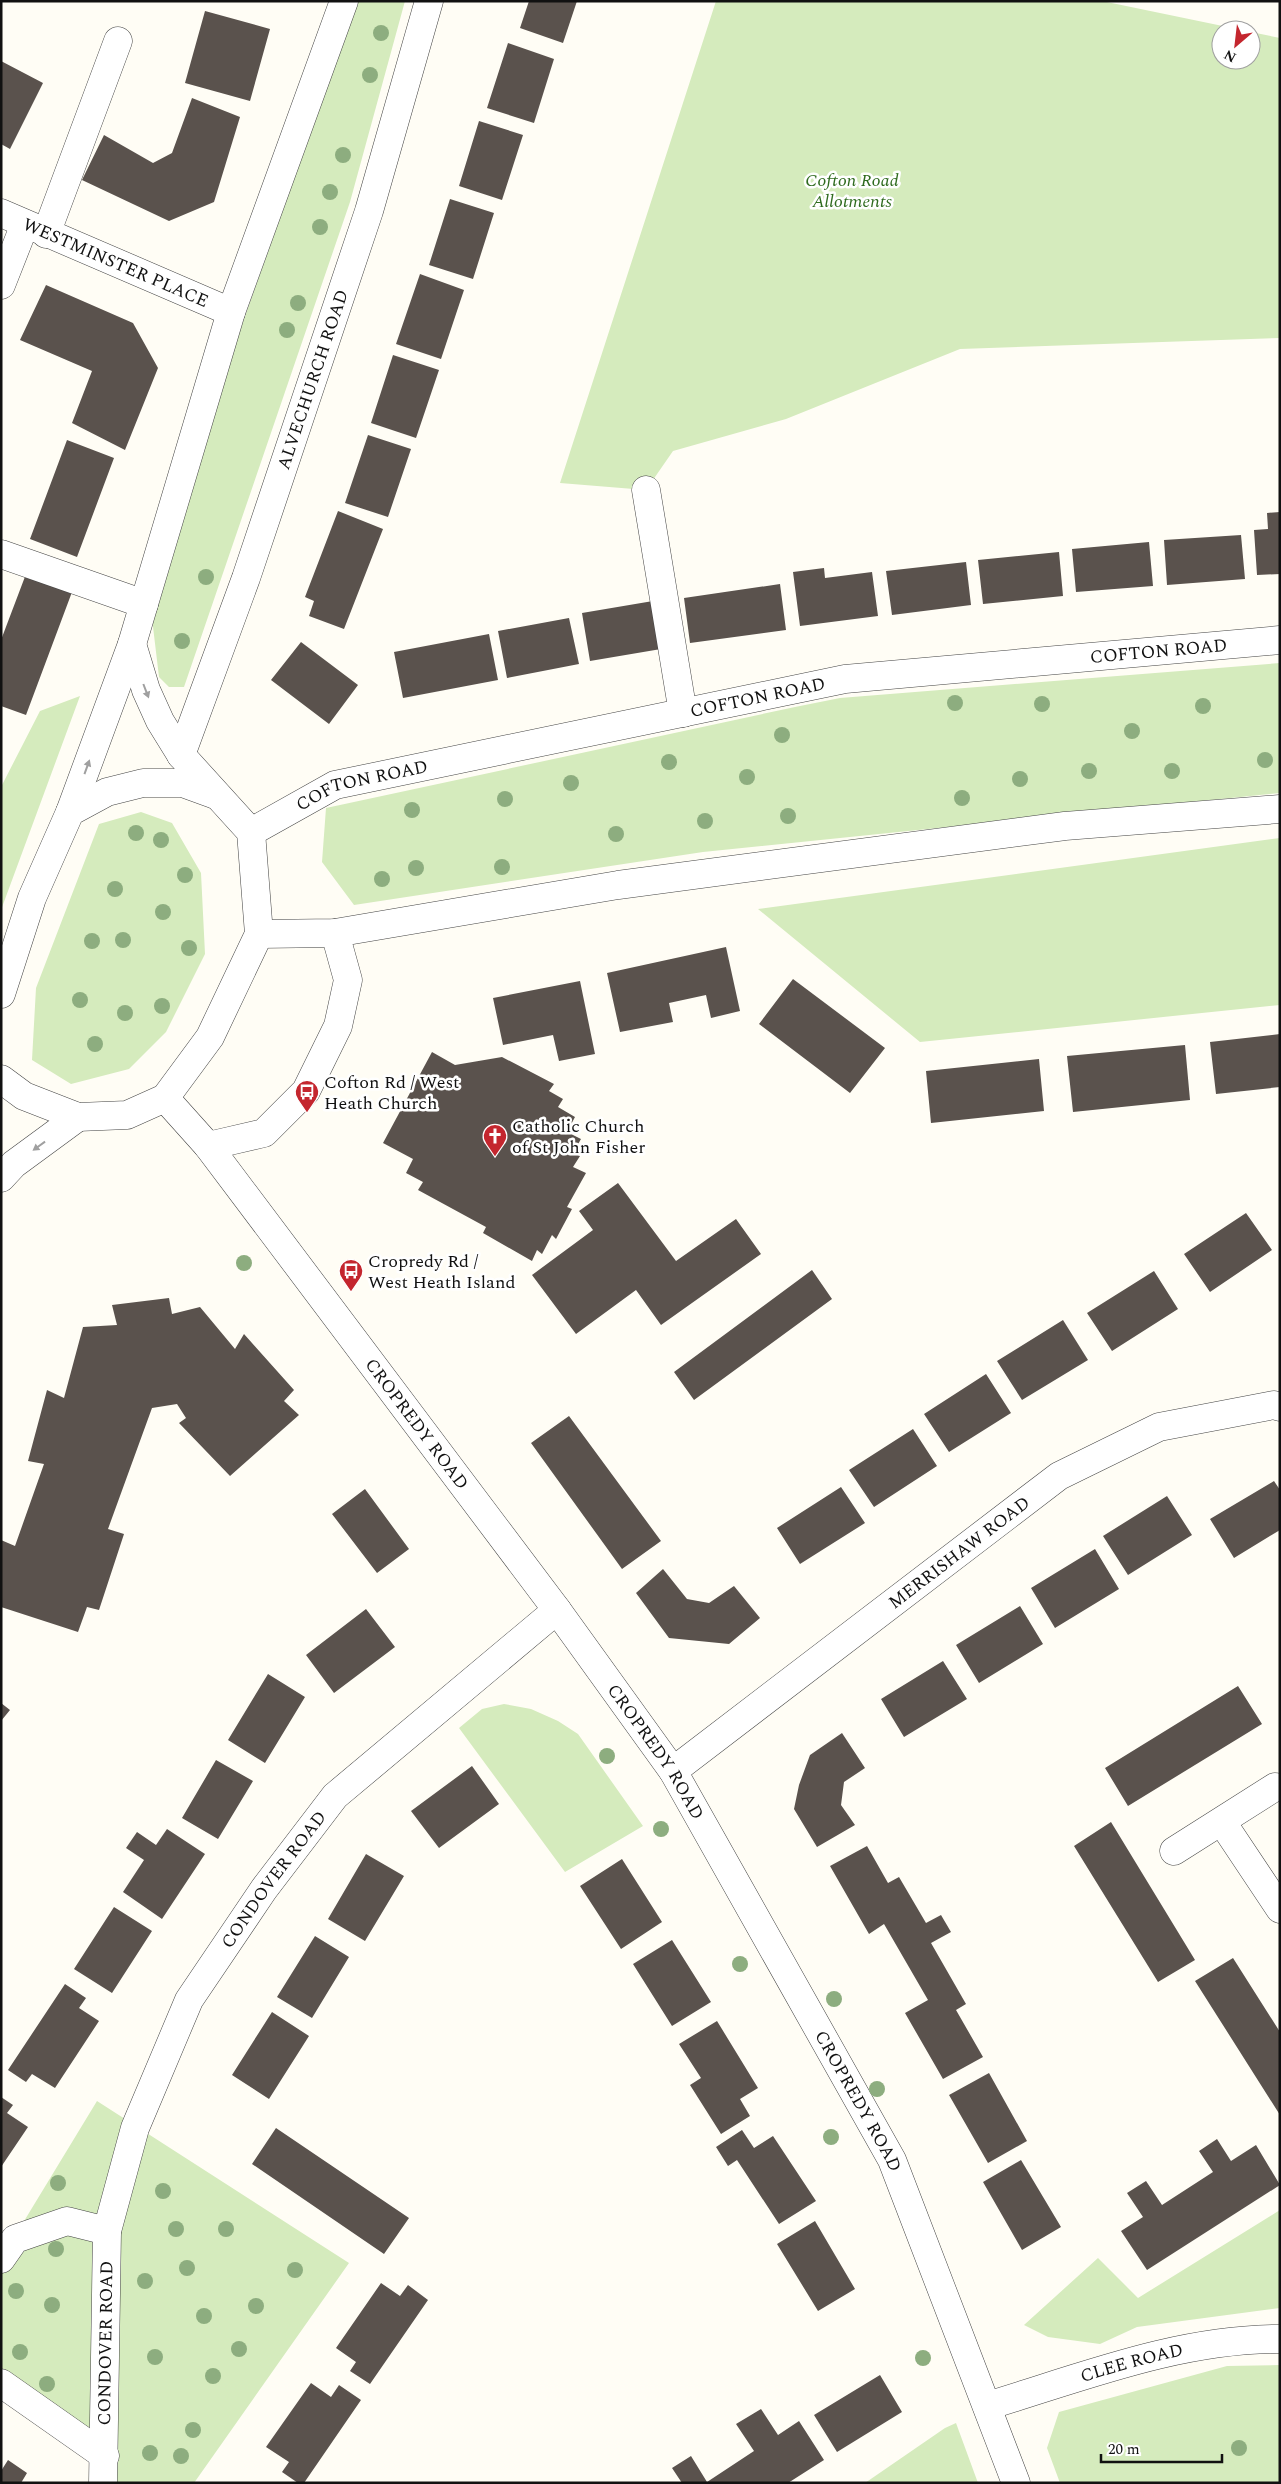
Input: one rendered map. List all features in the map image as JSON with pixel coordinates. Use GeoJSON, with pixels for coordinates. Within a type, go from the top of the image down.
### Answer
{"type":"FeatureCollection","features":[{"type":"Feature","properties":{"kind":"street"},"geometry":{"type":"LineString","coordinates":[[3,979],[32,898],[70,812],[132,644],[231,312],[344,1]]}},
{"type":"Feature","properties":{"kind":"street","name":"ALVECHURCH ROAD"},"geometry":{"type":"LineString","coordinates":[[181,754],[246,578],[369,211],[429,1]]}},
{"type":"Feature","properties":{"kind":"street"},"geometry":{"type":"LineString","coordinates":[[1,285],[24,224],[118,42]]}},
{"type":"Feature","properties":{"kind":"street","name":"WESTMINSTER PLACE"},"geometry":{"type":"LineString","coordinates":[[24,224],[231,312]]}},
{"type":"Feature","properties":{"kind":"street"},"geometry":{"type":"LineString","coordinates":[[646,490],[684,713]]}},
{"type":"Feature","properties":{"kind":"street"},"geometry":{"type":"LineString","coordinates":[[1,554],[144,604]]}},
{"type":"Feature","properties":{"kind":"street","name":"COFTON ROAD"},"geometry":{"type":"LineString","coordinates":[[251,832],[335,784],[845,679],[1280,640]]}},
{"type":"Feature","properties":{"kind":"street"},"geometry":{"type":"LineString","coordinates":[[1,1079],[24,1096],[78,1117],[127,1116],[164,1098],[210,1037],[259,934],[251,832],[181,754],[160,721],[149,698],[132,644]]}},
{"type":"Feature","properties":{"kind":"street"},"geometry":{"type":"LineString","coordinates":[[70,812],[107,792],[143,782],[183,782],[217,796]]}},
{"type":"Feature","properties":{"kind":"street"},"geometry":{"type":"LineString","coordinates":[[259,934],[336,933],[618,885],[1055,827],[1280,809]]}},
{"type":"Feature","properties":{"kind":"street"},"geometry":{"type":"LineString","coordinates":[[208,1146],[264,1133],[306,1091],[338,1026],[348,980],[336,933]]}},
{"type":"Feature","properties":{"kind":"street","name":"CROPREDY ROAD"},"geometry":{"type":"LineString","coordinates":[[164,1098],[208,1146],[557,1610],[673,1772],[892,2160],[1016,2483]]}},
{"type":"Feature","properties":{"kind":"street"},"geometry":{"type":"LineString","coordinates":[[1,1178],[14,1164],[78,1117]]}},
{"type":"Feature","properties":{"kind":"street","name":"MERRISHAW ROAD"},"geometry":{"type":"LineString","coordinates":[[673,1772],[1059,1476],[1159,1427],[1274,1405],[1280,1406]]}},
{"type":"Feature","properties":{"kind":"street","name":"CONDOVER ROAD"},"geometry":{"type":"LineString","coordinates":[[103,2483],[108,2231],[135,2128],[189,2000],[264,1889],[335,1796],[557,1610]]}},
{"type":"Feature","properties":{"kind":"street"},"geometry":{"type":"LineString","coordinates":[[1174,1852],[1275,1787]]}},
{"type":"Feature","properties":{"kind":"street"},"geometry":{"type":"LineString","coordinates":[[1222,1822],[1280,1909]]}},
{"type":"Feature","properties":{"kind":"street"},"geometry":{"type":"LineString","coordinates":[[1,2259],[15,2239],[67,2221],[108,2231]]}},
{"type":"Feature","properties":{"kind":"street","name":"CLEE ROAD"},"geometry":{"type":"LineString","coordinates":[[987,2406],[1141,2358],[1243,2340],[1280,2340]]}},
{"type":"Feature","properties":{"kind":"street","name":"CONDOVER ROAD"},"geometry":{"type":"LineString","coordinates":[[1,2383],[105,2456]]}},
{"type":"Feature","properties":{"kind":"green space"},"geometry":{"type":"Polygon","coordinates":[[[357,1],[405,1],[350,202],[184,687],[169,687],[159,677],[151,610],[239,333],[357,1]]]}},
{"type":"Feature","properties":{"kind":"green space","name":"Cofton Road Allotments"},"geometry":{"type":"Polygon","coordinates":[[[716,1],[1102,1],[1211,24],[1211,70],[1261,70],[1261,34],[1280,38],[1280,338],[960,349],[786,419],[673,451],[646,490],[560,483],[716,1]]]}},
{"type":"Feature","properties":{"kind":"green space"},"geometry":{"type":"Polygon","coordinates":[[[1280,663],[1280,793],[703,852],[354,905],[322,862],[326,808],[795,707],[840,698],[1280,663]]]}},
{"type":"Feature","properties":{"kind":"green space"},"geometry":{"type":"Polygon","coordinates":[[[80,696],[1,910],[1,787],[40,711],[80,696]]]}},
{"type":"Feature","properties":{"kind":"green space"},"geometry":{"type":"Polygon","coordinates":[[[141,812],[172,823],[201,873],[205,954],[166,1032],[129,1069],[71,1084],[32,1060],[36,988],[99,824],[141,812]]]}},
{"type":"Feature","properties":{"kind":"green space"},"geometry":{"type":"Polygon","coordinates":[[[1280,838],[1280,1005],[920,1042],[758,909],[1280,838]]]}},
{"type":"Feature","properties":{"kind":"green space"},"geometry":{"type":"Polygon","coordinates":[[[504,1704],[531,1709],[558,1721],[578,1734],[643,1826],[565,1872],[459,1728],[482,1709],[504,1704]]]}},
{"type":"Feature","properties":{"kind":"green space"},"geometry":{"type":"Polygon","coordinates":[[[97,2101],[349,2263],[194,2483],[103,2483],[105,2456],[1,2383],[1,2259],[97,2101]]]}},
{"type":"Feature","properties":{"kind":"green space"},"geometry":{"type":"Polygon","coordinates":[[[1280,2210],[1280,2308],[1137,2327],[1100,2344],[1048,2337],[1024,2325],[1098,2258],[1138,2298],[1280,2210]]]}},
{"type":"Feature","properties":{"kind":"green space"},"geometry":{"type":"Polygon","coordinates":[[[1280,2365],[1280,2483],[1060,2483],[1047,2448],[1059,2412],[1227,2366],[1280,2365]]]}},
{"type":"Feature","properties":{"kind":"green space"},"geometry":{"type":"Polygon","coordinates":[[[956,2423],[978,2483],[865,2483],[945,2428],[956,2423]]]}},
{"type":"Feature","properties":{"kind":"building"},"geometry":{"type":"Polygon","coordinates":[[[529,1],[577,1],[563,43],[520,28],[529,1]]]}},
{"type":"Feature","properties":{"kind":"building"},"geometry":{"type":"Polygon","coordinates":[[[205,11],[270,29],[250,101],[185,83],[205,11]]]}},
{"type":"Feature","properties":{"kind":"building"},"geometry":{"type":"Polygon","coordinates":[[[508,43],[554,59],[534,123],[487,108],[508,43]]]}},
{"type":"Feature","properties":{"kind":"building"},"geometry":{"type":"Polygon","coordinates":[[[1,61],[43,83],[10,149],[1,144],[1,61]]]}},
{"type":"Feature","properties":{"kind":"building"},"geometry":{"type":"Polygon","coordinates":[[[192,98],[240,117],[214,202],[169,221],[82,180],[104,135],[153,163],[172,153],[192,98]]]}},
{"type":"Feature","properties":{"kind":"building"},"geometry":{"type":"Polygon","coordinates":[[[479,121],[523,135],[502,200],[459,186],[479,121]]]}},
{"type":"Feature","properties":{"kind":"building"},"geometry":{"type":"Polygon","coordinates":[[[450,199],[494,213],[473,279],[429,265],[450,199]]]}},
{"type":"Feature","properties":{"kind":"building"},"geometry":{"type":"Polygon","coordinates":[[[420,274],[464,290],[441,359],[396,344],[420,274]]]}},
{"type":"Feature","properties":{"kind":"building"},"geometry":{"type":"Polygon","coordinates":[[[46,285],[133,323],[158,368],[125,450],[72,423],[92,371],[20,340],[46,285]]]}},
{"type":"Feature","properties":{"kind":"building"},"geometry":{"type":"Polygon","coordinates":[[[393,355],[439,370],[416,438],[371,423],[393,355]]]}},
{"type":"Feature","properties":{"kind":"building"},"geometry":{"type":"Polygon","coordinates":[[[368,435],[411,449],[388,517],[345,503],[368,435]]]}},
{"type":"Feature","properties":{"kind":"building"},"geometry":{"type":"Polygon","coordinates":[[[67,440],[114,458],[77,557],[30,539],[67,440]]]}},
{"type":"Feature","properties":{"kind":"building"},"geometry":{"type":"Polygon","coordinates":[[[338,511],[383,529],[344,629],[309,616],[314,601],[305,597],[338,511]]]}},
{"type":"Feature","properties":{"kind":"building"},"geometry":{"type":"Polygon","coordinates":[[[1280,512],[1280,574],[1257,575],[1254,530],[1268,529],[1267,513],[1280,512]]]}},
{"type":"Feature","properties":{"kind":"building"},"geometry":{"type":"Polygon","coordinates":[[[1241,535],[1245,579],[1167,585],[1164,540],[1241,535]]]}},
{"type":"Feature","properties":{"kind":"building"},"geometry":{"type":"Polygon","coordinates":[[[1149,542],[1153,586],[1076,592],[1072,549],[1149,542]]]}},
{"type":"Feature","properties":{"kind":"building"},"geometry":{"type":"Polygon","coordinates":[[[1059,552],[1063,596],[983,604],[978,560],[1059,552]]]}},
{"type":"Feature","properties":{"kind":"building"},"geometry":{"type":"Polygon","coordinates":[[[966,562],[971,605],[892,615],[886,571],[966,562]]]}},
{"type":"Feature","properties":{"kind":"building"},"geometry":{"type":"Polygon","coordinates":[[[824,568],[825,578],[872,572],[878,616],[800,626],[793,572],[824,568]]]}},
{"type":"Feature","properties":{"kind":"building"},"geometry":{"type":"Polygon","coordinates":[[[26,574],[72,592],[26,715],[1,706],[1,640],[26,574]]]}},
{"type":"Feature","properties":{"kind":"building"},"geometry":{"type":"Polygon","coordinates":[[[780,584],[786,630],[690,643],[684,598],[780,584]]]}},
{"type":"Feature","properties":{"kind":"building"},"geometry":{"type":"Polygon","coordinates":[[[653,601],[661,649],[590,661],[582,613],[653,601]]]}},
{"type":"Feature","properties":{"kind":"building"},"geometry":{"type":"Polygon","coordinates":[[[569,618],[579,664],[507,678],[498,631],[569,618]]]}},
{"type":"Feature","properties":{"kind":"building"},"geometry":{"type":"Polygon","coordinates":[[[489,634],[498,680],[403,698],[394,652],[489,634]]]}},
{"type":"Feature","properties":{"kind":"building"},"geometry":{"type":"Polygon","coordinates":[[[301,642],[358,685],[329,724],[271,680],[301,642]]]}},
{"type":"Feature","properties":{"kind":"building"},"geometry":{"type":"Polygon","coordinates":[[[726,947],[740,1011],[711,1018],[706,995],[669,1003],[673,1022],[620,1032],[607,973],[726,947]]]}},
{"type":"Feature","properties":{"kind":"building"},"geometry":{"type":"Polygon","coordinates":[[[793,979],[885,1048],[850,1093],[759,1024],[793,979]]]}},
{"type":"Feature","properties":{"kind":"building"},"geometry":{"type":"Polygon","coordinates":[[[580,981],[595,1054],[559,1061],[553,1035],[503,1045],[493,998],[580,981]]]}},
{"type":"Feature","properties":{"kind":"building"},"geometry":{"type":"Polygon","coordinates":[[[1280,1034],[1280,1087],[1216,1094],[1210,1042],[1280,1034]]]}},
{"type":"Feature","properties":{"kind":"building"},"geometry":{"type":"Polygon","coordinates":[[[1185,1045],[1190,1100],[1073,1112],[1067,1056],[1185,1045]]]}},
{"type":"Feature","properties":{"kind":"building","name":"Catholic Church of St John Fisher"},"geometry":{"type":"Polygon","coordinates":[[[432,1052],[455,1065],[502,1057],[554,1084],[549,1091],[563,1099],[558,1107],[575,1117],[567,1132],[581,1139],[573,1153],[580,1156],[573,1167],[586,1173],[567,1207],[572,1209],[556,1239],[552,1235],[542,1254],[537,1250],[532,1261],[483,1233],[486,1227],[418,1190],[423,1182],[406,1173],[413,1159],[383,1143],[432,1052]]]}},
{"type":"Feature","properties":{"kind":"building"},"geometry":{"type":"Polygon","coordinates":[[[1039,1059],[1044,1111],[931,1123],[926,1071],[1039,1059]]]}},
{"type":"Feature","properties":{"kind":"building"},"geometry":{"type":"Polygon","coordinates":[[[618,1183],[676,1261],[736,1219],[761,1254],[661,1325],[636,1290],[576,1334],[532,1275],[593,1230],[579,1211],[618,1183]]]}},
{"type":"Feature","properties":{"kind":"building"},"geometry":{"type":"Polygon","coordinates":[[[1246,1213],[1272,1250],[1210,1292],[1184,1254],[1246,1213]]]}},
{"type":"Feature","properties":{"kind":"building"},"geometry":{"type":"Polygon","coordinates":[[[812,1270],[832,1299],[694,1400],[674,1372],[812,1270]]]}},
{"type":"Feature","properties":{"kind":"building"},"geometry":{"type":"Polygon","coordinates":[[[1154,1271],[1178,1309],[1112,1351],[1087,1313],[1154,1271]]]}},
{"type":"Feature","properties":{"kind":"building"},"geometry":{"type":"Polygon","coordinates":[[[169,1298],[172,1314],[200,1307],[235,1349],[244,1334],[294,1390],[284,1401],[299,1415],[230,1476],[179,1423],[186,1418],[177,1404],[152,1408],[108,1529],[124,1534],[99,1610],[87,1607],[78,1632],[1,1607],[1,1540],[15,1546],[44,1464],[28,1461],[47,1390],[64,1398],[83,1327],[117,1325],[112,1305],[169,1298]]]}},
{"type":"Feature","properties":{"kind":"building"},"geometry":{"type":"Polygon","coordinates":[[[1063,1320],[1088,1360],[1022,1400],[997,1361],[1063,1320]]]}},
{"type":"Feature","properties":{"kind":"building"},"geometry":{"type":"Polygon","coordinates":[[[986,1374],[1011,1413],[949,1452],[924,1414],[986,1374]]]}},
{"type":"Feature","properties":{"kind":"building"},"geometry":{"type":"Polygon","coordinates":[[[569,1416],[661,1541],[622,1569],[531,1443],[569,1416]]]}},
{"type":"Feature","properties":{"kind":"building"},"geometry":{"type":"Polygon","coordinates":[[[913,1429],[937,1466],[874,1507],[849,1470],[913,1429]]]}},
{"type":"Feature","properties":{"kind":"building"},"geometry":{"type":"Polygon","coordinates":[[[1274,1481],[1280,1490],[1280,1530],[1234,1558],[1210,1519],[1274,1481]]]}},
{"type":"Feature","properties":{"kind":"building"},"geometry":{"type":"Polygon","coordinates":[[[841,1487],[865,1523],[800,1564],[777,1528],[841,1487]]]}},
{"type":"Feature","properties":{"kind":"building"},"geometry":{"type":"Polygon","coordinates":[[[365,1489],[409,1549],[377,1573],[332,1514],[365,1489]]]}},
{"type":"Feature","properties":{"kind":"building"},"geometry":{"type":"Polygon","coordinates":[[[1167,1496],[1192,1535],[1128,1575],[1103,1536],[1167,1496]]]}},
{"type":"Feature","properties":{"kind":"building"},"geometry":{"type":"Polygon","coordinates":[[[1095,1549],[1119,1589],[1055,1628],[1031,1588],[1095,1549]]]}},
{"type":"Feature","properties":{"kind":"building"},"geometry":{"type":"Polygon","coordinates":[[[663,1569],[687,1599],[709,1603],[734,1586],[760,1618],[729,1644],[669,1638],[636,1593],[663,1569]]]}},
{"type":"Feature","properties":{"kind":"building"},"geometry":{"type":"Polygon","coordinates":[[[1020,1606],[1043,1644],[979,1683],[956,1645],[1020,1606]]]}},
{"type":"Feature","properties":{"kind":"building"},"geometry":{"type":"Polygon","coordinates":[[[366,1609],[395,1647],[334,1693],[306,1655],[366,1609]]]}},
{"type":"Feature","properties":{"kind":"building"},"geometry":{"type":"Polygon","coordinates":[[[943,1661],[967,1699],[904,1737],[881,1699],[943,1661]]]}},
{"type":"Feature","properties":{"kind":"building"},"geometry":{"type":"Polygon","coordinates":[[[268,1674],[305,1697],[265,1763],[228,1740],[268,1674]]]}},
{"type":"Feature","properties":{"kind":"building"},"geometry":{"type":"Polygon","coordinates":[[[1238,1686],[1262,1724],[1128,1806],[1105,1768],[1238,1686]]]}},
{"type":"Feature","properties":{"kind":"building"},"geometry":{"type":"Polygon","coordinates":[[[1,1703],[10,1710],[1,1721],[1,1703]]]}},
{"type":"Feature","properties":{"kind":"building"},"geometry":{"type":"Polygon","coordinates":[[[842,1733],[865,1768],[844,1782],[841,1805],[855,1825],[817,1847],[794,1809],[799,1785],[810,1755],[842,1733]]]}},
{"type":"Feature","properties":{"kind":"building"},"geometry":{"type":"Polygon","coordinates":[[[216,1760],[253,1781],[218,1839],[182,1818],[216,1760]]]}},
{"type":"Feature","properties":{"kind":"building"},"geometry":{"type":"Polygon","coordinates":[[[472,1766],[499,1804],[439,1848],[411,1811],[472,1766]]]}},
{"type":"Feature","properties":{"kind":"building"},"geometry":{"type":"Polygon","coordinates":[[[1111,1822],[1195,1960],[1158,1982],[1074,1846],[1111,1822]]]}},
{"type":"Feature","properties":{"kind":"building"},"geometry":{"type":"Polygon","coordinates":[[[167,1829],[205,1854],[162,1919],[123,1892],[144,1860],[126,1848],[137,1832],[156,1845],[167,1829]]]}},
{"type":"Feature","properties":{"kind":"building"},"geometry":{"type":"Polygon","coordinates":[[[867,1846],[888,1883],[899,1877],[926,1923],[941,1915],[951,1932],[931,1943],[966,2004],[956,2010],[983,2057],[943,2079],[905,2013],[928,2000],[884,1924],[869,1934],[830,1866],[867,1846]]]}},
{"type":"Feature","properties":{"kind":"building"},"geometry":{"type":"Polygon","coordinates":[[[366,1854],[404,1876],[365,1941],[328,1919],[366,1854]]]}},
{"type":"Feature","properties":{"kind":"building"},"geometry":{"type":"Polygon","coordinates":[[[622,1859],[662,1922],[621,1949],[580,1886],[622,1859]]]}},
{"type":"Feature","properties":{"kind":"building"},"geometry":{"type":"Polygon","coordinates":[[[114,1907],[152,1931],[112,1993],[74,1969],[114,1907]]]}},
{"type":"Feature","properties":{"kind":"building"},"geometry":{"type":"Polygon","coordinates":[[[315,1936],[349,1957],[312,2018],[277,1997],[315,1936]]]}},
{"type":"Feature","properties":{"kind":"building"},"geometry":{"type":"Polygon","coordinates":[[[672,1940],[711,2002],[672,2026],[633,1964],[672,1940]]]}},
{"type":"Feature","properties":{"kind":"building"},"geometry":{"type":"Polygon","coordinates":[[[1233,1958],[1280,2032],[1280,2115],[1195,1981],[1233,1958]]]}},
{"type":"Feature","properties":{"kind":"building"},"geometry":{"type":"Polygon","coordinates":[[[65,1984],[86,1998],[79,2008],[99,2021],[55,2088],[32,2074],[26,2082],[8,2070],[65,1984]]]}},
{"type":"Feature","properties":{"kind":"building"},"geometry":{"type":"Polygon","coordinates":[[[272,2012],[309,2036],[269,2099],[232,2075],[272,2012]]]}},
{"type":"Feature","properties":{"kind":"building"},"geometry":{"type":"Polygon","coordinates":[[[717,2021],[758,2088],[740,2099],[750,2116],[721,2134],[690,2085],[701,2078],[679,2044],[717,2021]]]}},
{"type":"Feature","properties":{"kind":"building"},"geometry":{"type":"Polygon","coordinates":[[[989,2073],[1027,2141],[988,2163],[949,2095],[989,2073]]]}},
{"type":"Feature","properties":{"kind":"building"},"geometry":{"type":"Polygon","coordinates":[[[1,2097],[13,2105],[7,2113],[28,2127],[1,2167],[1,2097]]]}},
{"type":"Feature","properties":{"kind":"building"},"geometry":{"type":"Polygon","coordinates":[[[276,2128],[409,2218],[384,2254],[252,2164],[276,2128]]]}},
{"type":"Feature","properties":{"kind":"building"},"geometry":{"type":"Polygon","coordinates":[[[742,2130],[754,2148],[773,2136],[816,2201],[779,2224],[737,2160],[728,2166],[716,2147],[742,2130]]]}},
{"type":"Feature","properties":{"kind":"building"},"geometry":{"type":"Polygon","coordinates":[[[1217,2139],[1231,2161],[1256,2145],[1280,2185],[1147,2270],[1121,2231],[1143,2217],[1127,2193],[1146,2181],[1162,2205],[1213,2172],[1199,2151],[1217,2139]]]}},
{"type":"Feature","properties":{"kind":"building"},"geometry":{"type":"Polygon","coordinates":[[[1021,2160],[1061,2227],[1022,2250],[983,2182],[1021,2160]]]}},
{"type":"Feature","properties":{"kind":"building"},"geometry":{"type":"Polygon","coordinates":[[[815,2221],[855,2289],[818,2311],[777,2244],[815,2221]]]}},
{"type":"Feature","properties":{"kind":"building"},"geometry":{"type":"Polygon","coordinates":[[[381,2283],[400,2296],[408,2285],[428,2300],[370,2384],[350,2371],[356,2362],[336,2348],[381,2283]]]}},
{"type":"Feature","properties":{"kind":"building"},"geometry":{"type":"Polygon","coordinates":[[[880,2375],[902,2412],[837,2452],[814,2415],[880,2375]]]}},
{"type":"Feature","properties":{"kind":"building"},"geometry":{"type":"Polygon","coordinates":[[[311,2383],[331,2397],[339,2385],[361,2400],[304,2483],[298,2483],[282,2472],[289,2462],[266,2447],[311,2383]]]}},
{"type":"Feature","properties":{"kind":"building"},"geometry":{"type":"Polygon","coordinates":[[[761,2409],[778,2435],[799,2421],[824,2460],[788,2483],[682,2483],[672,2468],[691,2456],[707,2482],[754,2451],[736,2424],[761,2409]]]}},
{"type":"Feature","properties":{"kind":"building"},"geometry":{"type":"Polygon","coordinates":[[[8,2460],[27,2473],[21,2483],[1,2483],[1,2471],[8,2460]]]}},
{"type":"Feature","properties":{"kind":"place","name":"Cofton Rd / West Heath Church"},"geometry":{"type":"Point","coordinates":[307,1113]}},
{"type":"Feature","properties":{"kind":"place","name":"Catholic Church of St John Fisher"},"geometry":{"type":"Point","coordinates":[495,1157]}},
{"type":"Feature","properties":{"kind":"place","name":"Cropredy Rd / West Heath Island"},"geometry":{"type":"Point","coordinates":[351,1292]}}]}
